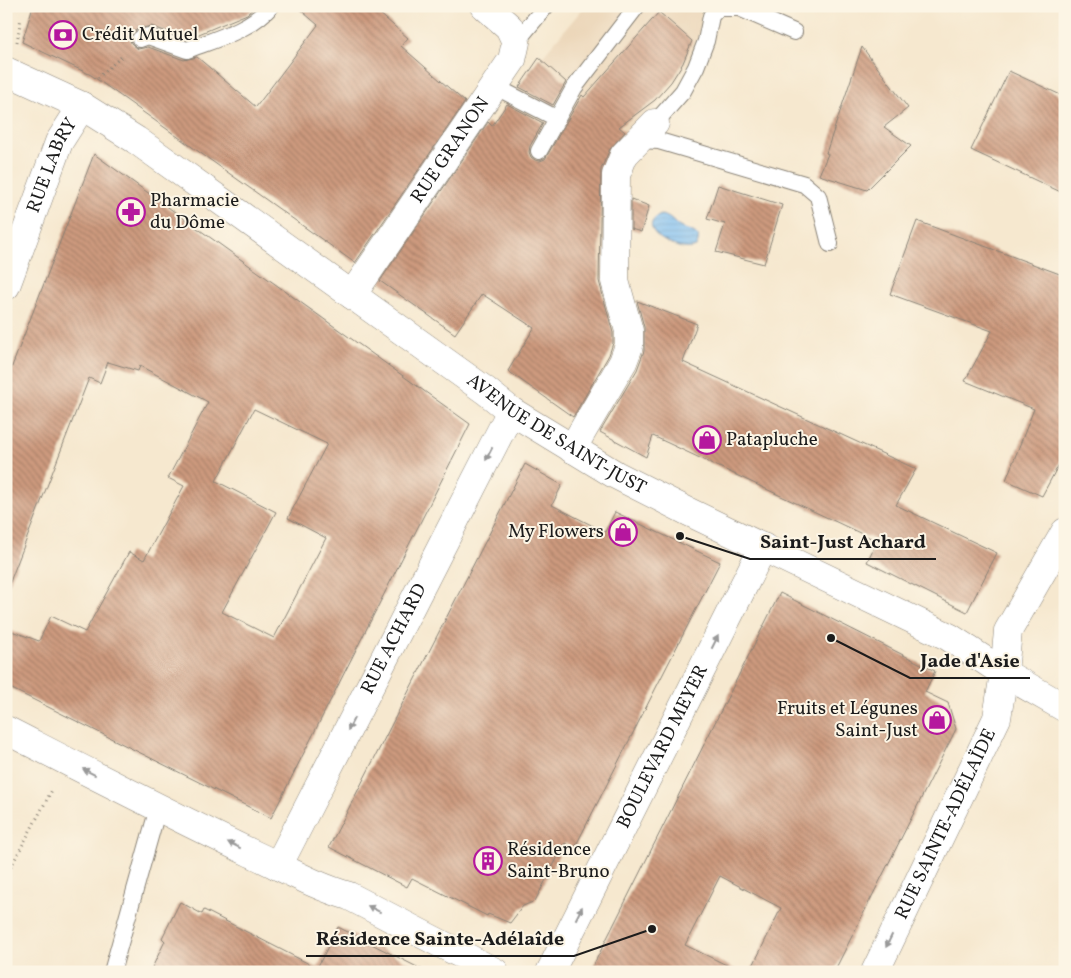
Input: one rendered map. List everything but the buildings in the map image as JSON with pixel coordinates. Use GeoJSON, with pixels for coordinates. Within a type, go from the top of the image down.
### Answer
{"type":"FeatureCollection","features":[{"type":"Feature","properties":{"kind":"street"},"geometry":{"type":"LineString","coordinates":[[485,6],[509,27],[516,42]]}},
{"type":"Feature","properties":{"kind":"street","name":"RUE GRANON"},"geometry":{"type":"LineString","coordinates":[[352,295],[512,60],[516,42]]}},
{"type":"Feature","properties":{"kind":"street","name":"AVENUE DE SAINT-JUST"},"geometry":{"type":"LineString","coordinates":[[6,71],[82,106],[146,147],[486,391],[511,411],[572,449],[624,479],[949,637],[1004,673],[1065,708]]}},
{"type":"Feature","properties":{"kind":"street","name":"RUE LABRY"},"geometry":{"type":"LineString","coordinates":[[6,286],[59,142],[82,106]]}},
{"type":"Feature","properties":{"kind":"street"},"geometry":{"type":"LineString","coordinates":[[572,449],[624,362],[629,346],[629,331],[615,281],[616,175],[624,154],[648,131]]}},
{"type":"Feature","properties":{"kind":"street","name":"RUE ACHARD"},"geometry":{"type":"LineString","coordinates":[[278,866],[511,411]]}},
{"type":"Feature","properties":{"kind":"street","name":"RUE SAINTE-ADÉLAÏDE"},"geometry":{"type":"LineString","coordinates":[[875,972],[997,718],[1008,631],[1065,532]]}},
{"type":"Feature","properties":{"kind":"street","name":"BOULEVARD MEYER"},"geometry":{"type":"LineString","coordinates":[[550,972],[763,547]]}},
{"type":"Feature","properties":{"kind":"street"},"geometry":{"type":"LineString","coordinates":[[6,730],[158,808],[329,890],[349,896],[495,972]]}},
{"type":"Feature","properties":{"kind":"lane"},"geometry":{"type":"LineString","coordinates":[[140,39],[148,36],[187,50],[246,27],[263,16],[271,6]]}},
{"type":"Feature","properties":{"kind":"lane"},"geometry":{"type":"LineString","coordinates":[[516,42],[546,6]]}},
{"type":"Feature","properties":{"kind":"lane"},"geometry":{"type":"LineString","coordinates":[[539,151],[574,88],[637,6]]}},
{"type":"Feature","properties":{"kind":"lane"},"geometry":{"type":"LineString","coordinates":[[794,32],[739,8],[718,8],[711,16],[706,41],[696,67],[683,91],[648,131],[659,141],[804,184],[818,196],[830,244]]}},
{"type":"Feature","properties":{"kind":"lane"},"geometry":{"type":"LineString","coordinates":[[494,86],[556,118]]}},
{"type":"Feature","properties":{"kind":"lane"},"geometry":{"type":"LineString","coordinates":[[112,972],[158,808]]}},
{"type":"Feature","properties":{"kind":"path"},"geometry":{"type":"LineString","coordinates":[[96,79],[140,39]]}},
{"type":"Feature","properties":{"kind":"path"},"geometry":{"type":"LineString","coordinates":[[6,876],[52,790]]}},
{"type":"Feature","properties":{"kind":"shaded area"},"geometry":{"type":"Polygon","coordinates":[[[585,6],[701,6],[699,37],[689,63],[666,92],[667,94],[612,148],[607,158],[606,280],[458,176],[538,59],[585,6]]]}},
{"type":"Feature","properties":{"kind":"water"},"geometry":{"type":"Polygon","coordinates":[[[661,215],[668,217],[679,227],[695,233],[698,238],[696,247],[680,247],[661,239],[652,227],[653,220],[661,215]]]}},
{"type":"Feature","properties":{"kind":"place","name":"Crédit Mutuel"},"geometry":{"type":"Point","coordinates":[63,35]}},
{"type":"Feature","properties":{"kind":"place","name":"Pharmacie du Dôme"},"geometry":{"type":"Point","coordinates":[131,212]}},
{"type":"Feature","properties":{"kind":"place","name":"Patapluche"},"geometry":{"type":"Point","coordinates":[707,440]}},
{"type":"Feature","properties":{"kind":"place","name":"My Flowers"},"geometry":{"type":"Point","coordinates":[623,532]}},
{"type":"Feature","properties":{"kind":"place","name":"Saint-Just Achard"},"geometry":{"type":"Point","coordinates":[680,536]}},
{"type":"Feature","properties":{"kind":"place","name":"Jade d'Asie"},"geometry":{"type":"Point","coordinates":[831,638]}},
{"type":"Feature","properties":{"kind":"place","name":"Fruits et Légunes Saint-Just"},"geometry":{"type":"Point","coordinates":[937,720]}},
{"type":"Feature","properties":{"kind":"place","name":"Résidence Saint-Bruno"},"geometry":{"type":"Point","coordinates":[488,861]}},
{"type":"Feature","properties":{"kind":"place","name":"Résidence Sainte-Adélaîde"},"geometry":{"type":"Point","coordinates":[652,929]}}]}
